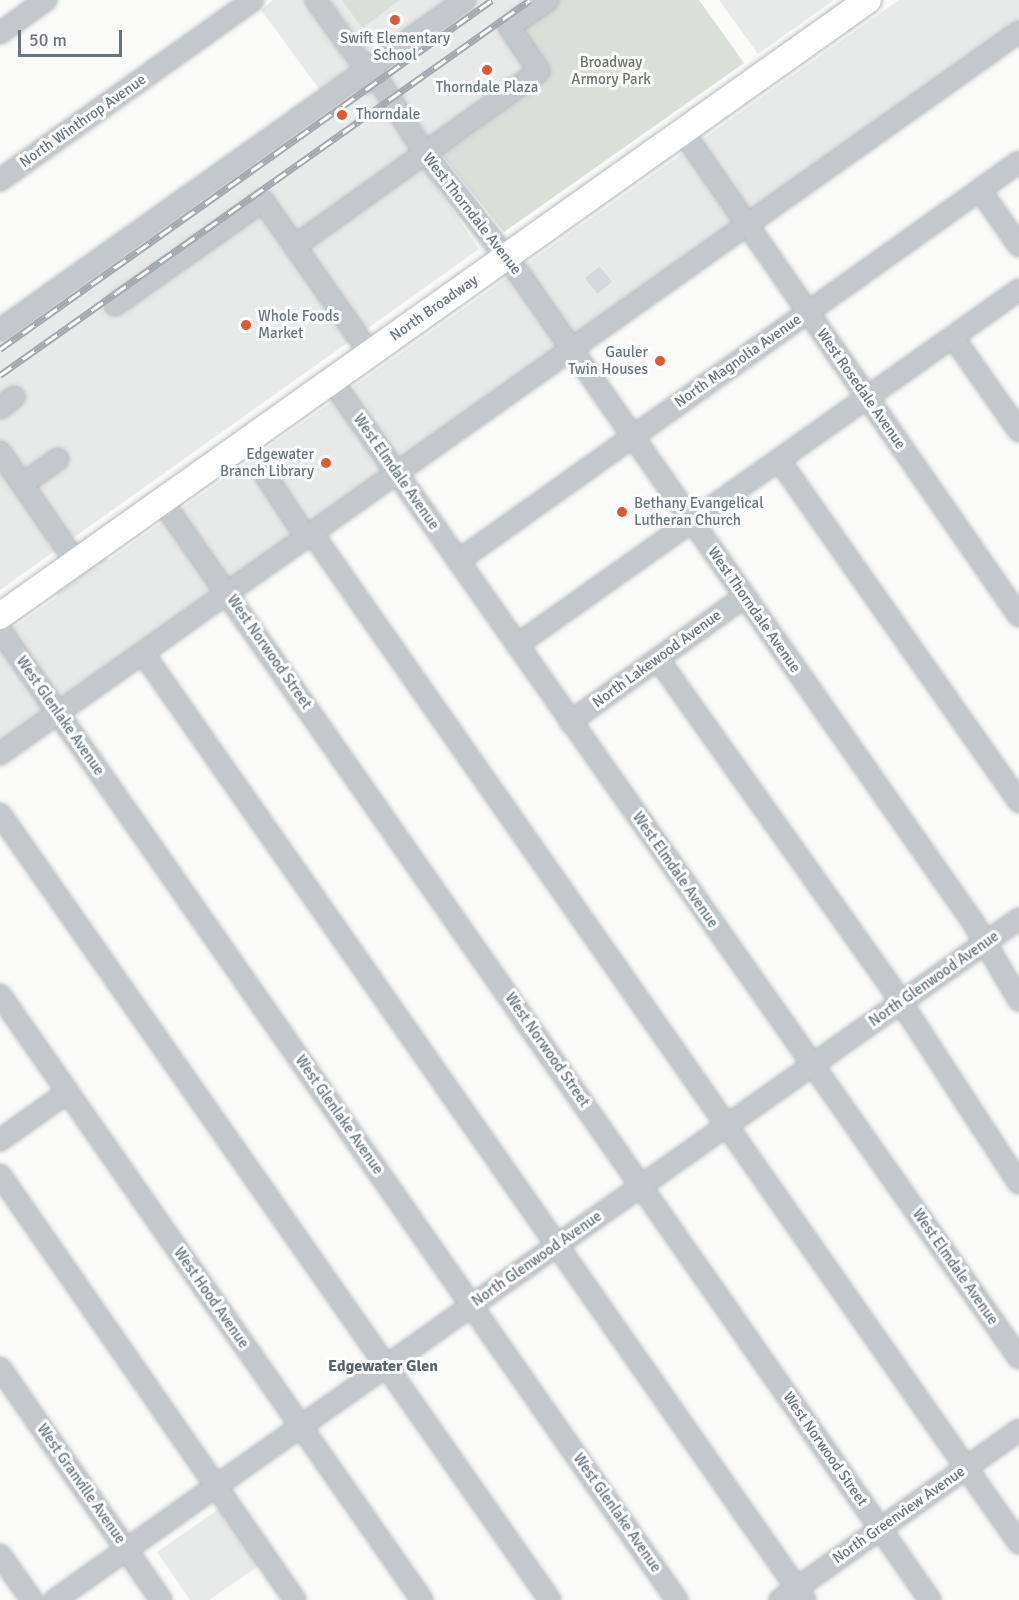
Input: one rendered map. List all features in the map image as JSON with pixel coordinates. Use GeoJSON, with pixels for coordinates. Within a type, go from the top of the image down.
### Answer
{"type":"FeatureCollection","features":[{"type":"Feature","properties":{"kind":"main road","name":"North Broadway"},"geometry":{"type":"LineString","coordinates":[[0,616],[868,0]]}},
{"type":"Feature","properties":{"kind":"street"},"geometry":{"type":"LineString","coordinates":[[0,33],[46,0]]}},
{"type":"Feature","properties":{"kind":"street","name":"North Winthrop Avenue"},"geometry":{"type":"LineString","coordinates":[[0,180],[254,0]]}},
{"type":"Feature","properties":{"kind":"street","name":"West Thorndale Avenue"},"geometry":{"type":"LineString","coordinates":[[316,0],[366,70],[372,70],[395,102],[395,110],[424,152],[572,349],[984,943],[1019,1000]]}},
{"type":"Feature","properties":{"kind":"street"},"geometry":{"type":"LineString","coordinates":[[0,330],[465,0]]}},
{"type":"Feature","properties":{"kind":"street"},"geometry":{"type":"LineString","coordinates":[[295,246],[539,71],[509,27],[548,0]]}},
{"type":"Feature","properties":{"kind":"street"},"geometry":{"type":"LineString","coordinates":[[0,754],[1019,32]]}},
{"type":"Feature","properties":{"kind":"street","name":"West Rosedale Avenue"},"geometry":{"type":"LineString","coordinates":[[682,132],[1019,616]]}},
{"type":"Feature","properties":{"kind":"street","name":"North Magnolia Avenue"},"geometry":{"type":"LineString","coordinates":[[458,561],[1019,162]]}},
{"type":"Feature","properties":{"kind":"street"},"geometry":{"type":"LineString","coordinates":[[980,190],[1019,246]]}},
{"type":"Feature","properties":{"kind":"street"},"geometry":{"type":"LineString","coordinates":[[115,304],[263,201],[370,353]]}},
{"type":"Feature","properties":{"kind":"street"},"geometry":{"type":"LineString","coordinates":[[516,645],[1019,290]]}},
{"type":"Feature","properties":{"kind":"street"},"geometry":{"type":"LineString","coordinates":[[953,337],[1019,431]]}},
{"type":"Feature","properties":{"kind":"street","name":"West Elmdale Avenue"},"geometry":{"type":"LineString","coordinates":[[332,381],[1019,1358]]}},
{"type":"Feature","properties":{"kind":"street"},"geometry":{"type":"LineString","coordinates":[[0,452],[76,562]]}},
{"type":"Feature","properties":{"kind":"street"},"geometry":{"type":"LineString","coordinates":[[23,484],[58,459]]}},
{"type":"Feature","properties":{"kind":"street"},"geometry":{"type":"LineString","coordinates":[[779,460],[1019,802]]}},
{"type":"Feature","properties":{"kind":"street"},"geometry":{"type":"LineString","coordinates":[[266,476],[1019,1543]]}},
{"type":"Feature","properties":{"kind":"street","name":"West Norwood Street"},"geometry":{"type":"LineString","coordinates":[[162,501],[930,1600]]}},
{"type":"Feature","properties":{"kind":"street","name":"North Lakewood Avenue"},"geometry":{"type":"LineString","coordinates":[[570,722],[744,597]]}},
{"type":"Feature","properties":{"kind":"street","name":"West Glenlake Avenue"},"geometry":{"type":"LineString","coordinates":[[0,630],[677,1600]]}},
{"type":"Feature","properties":{"kind":"street"},"geometry":{"type":"LineString","coordinates":[[142,653],[801,1594]]}},
{"type":"Feature","properties":{"kind":"street"},"geometry":{"type":"LineString","coordinates":[[658,659],[899,1004],[1019,1183]]}},
{"type":"Feature","properties":{"kind":"street"},"geometry":{"type":"LineString","coordinates":[[0,814],[550,1600]]}},
{"type":"Feature","properties":{"kind":"street","name":"North Glenwood Avenue"},"geometry":{"type":"LineString","coordinates":[[55,1600],[1019,919]]}},
{"type":"Feature","properties":{"kind":"street","name":"West Hood Avenue"},"geometry":{"type":"LineString","coordinates":[[0,995],[422,1600]]}},
{"type":"Feature","properties":{"kind":"street"},"geometry":{"type":"LineString","coordinates":[[0,1140],[68,1092]]}},
{"type":"Feature","properties":{"kind":"street"},"geometry":{"type":"LineString","coordinates":[[0,1175],[295,1600]]}},
{"type":"Feature","properties":{"kind":"street","name":"West Granville Avenue"},"geometry":{"type":"LineString","coordinates":[[0,1368],[6,1389],[126,1549],[161,1600]]}},
{"type":"Feature","properties":{"kind":"street","name":"North Greenview Avenue"},"geometry":{"type":"LineString","coordinates":[[780,1600],[801,1594],[880,1528],[1019,1430]]}},
{"type":"Feature","properties":{"kind":"street"},"geometry":{"type":"LineString","coordinates":[[0,1555],[32,1600]]}},
{"type":"Feature","properties":{"kind":"shaded area"},"geometry":{"type":"Polygon","coordinates":[[[273,0],[307,0],[357,81],[362,78],[479,249],[0,590],[0,336],[325,97],[261,10],[273,0]]]}},
{"type":"Feature","properties":{"kind":"shaded area"},"geometry":{"type":"Polygon","coordinates":[[[330,0],[536,0],[539,71],[434,145],[330,0]]]}},
{"type":"Feature","properties":{"kind":"shaded area"},"geometry":{"type":"Polygon","coordinates":[[[719,0],[834,0],[758,54],[719,0]]]}},
{"type":"Feature","properties":{"kind":"shaded area"},"geometry":{"type":"Polygon","coordinates":[[[899,0],[1019,0],[1019,30],[0,755],[0,637],[57,597],[57,591],[103,558],[109,560],[899,0]]]}},
{"type":"Feature","properties":{"kind":"shaded area"},"geometry":{"type":"Polygon","coordinates":[[[223,1506],[263,1563],[209,1600],[190,1600],[157,1552],[223,1506]]]}},
{"type":"Feature","properties":{"kind":"green space"},"geometry":{"type":"Polygon","coordinates":[[[342,0],[400,0],[362,28],[342,0]]]}},
{"type":"Feature","properties":{"kind":"green space","name":"Broadway Armory Park"},"geometry":{"type":"Polygon","coordinates":[[[536,0],[699,0],[744,63],[504,232],[434,145],[539,71],[505,22],[536,0]]]}},
{"type":"Feature","properties":{"kind":"tunnel"},"geometry":{"type":"LineString","coordinates":[[591,286],[606,274]]}},
{"type":"Feature","properties":{"kind":"railway"},"geometry":{"type":"LineString","coordinates":[[0,349],[492,0]]}},
{"type":"Feature","properties":{"kind":"railway"},"geometry":{"type":"LineString","coordinates":[[0,375],[530,0]]}},
{"type":"Feature","properties":{"kind":"place","name":"Swift Elementary School"},"geometry":{"type":"Point","coordinates":[395,20]}},
{"type":"Feature","properties":{"kind":"place","name":"Thorndale Plaza"},"geometry":{"type":"Point","coordinates":[487,70]}},
{"type":"Feature","properties":{"kind":"place","name":"Thorndale"},"geometry":{"type":"Point","coordinates":[342,115]}},
{"type":"Feature","properties":{"kind":"place","name":"Whole Foods Market"},"geometry":{"type":"Point","coordinates":[246,325]}},
{"type":"Feature","properties":{"kind":"place","name":"Gauler Twin Houses"},"geometry":{"type":"Point","coordinates":[660,361]}},
{"type":"Feature","properties":{"kind":"place","name":"Edgewater Branch Library"},"geometry":{"type":"Point","coordinates":[326,463]}},
{"type":"Feature","properties":{"kind":"place","name":"Bethany Evangelical Lutheran Church"},"geometry":{"type":"Point","coordinates":[622,512]}},
{"type":"Feature","properties":{"kind":"district","name":"Edgewater Glen"},"geometry":{"type":"Point","coordinates":[383,1366]}}]}
